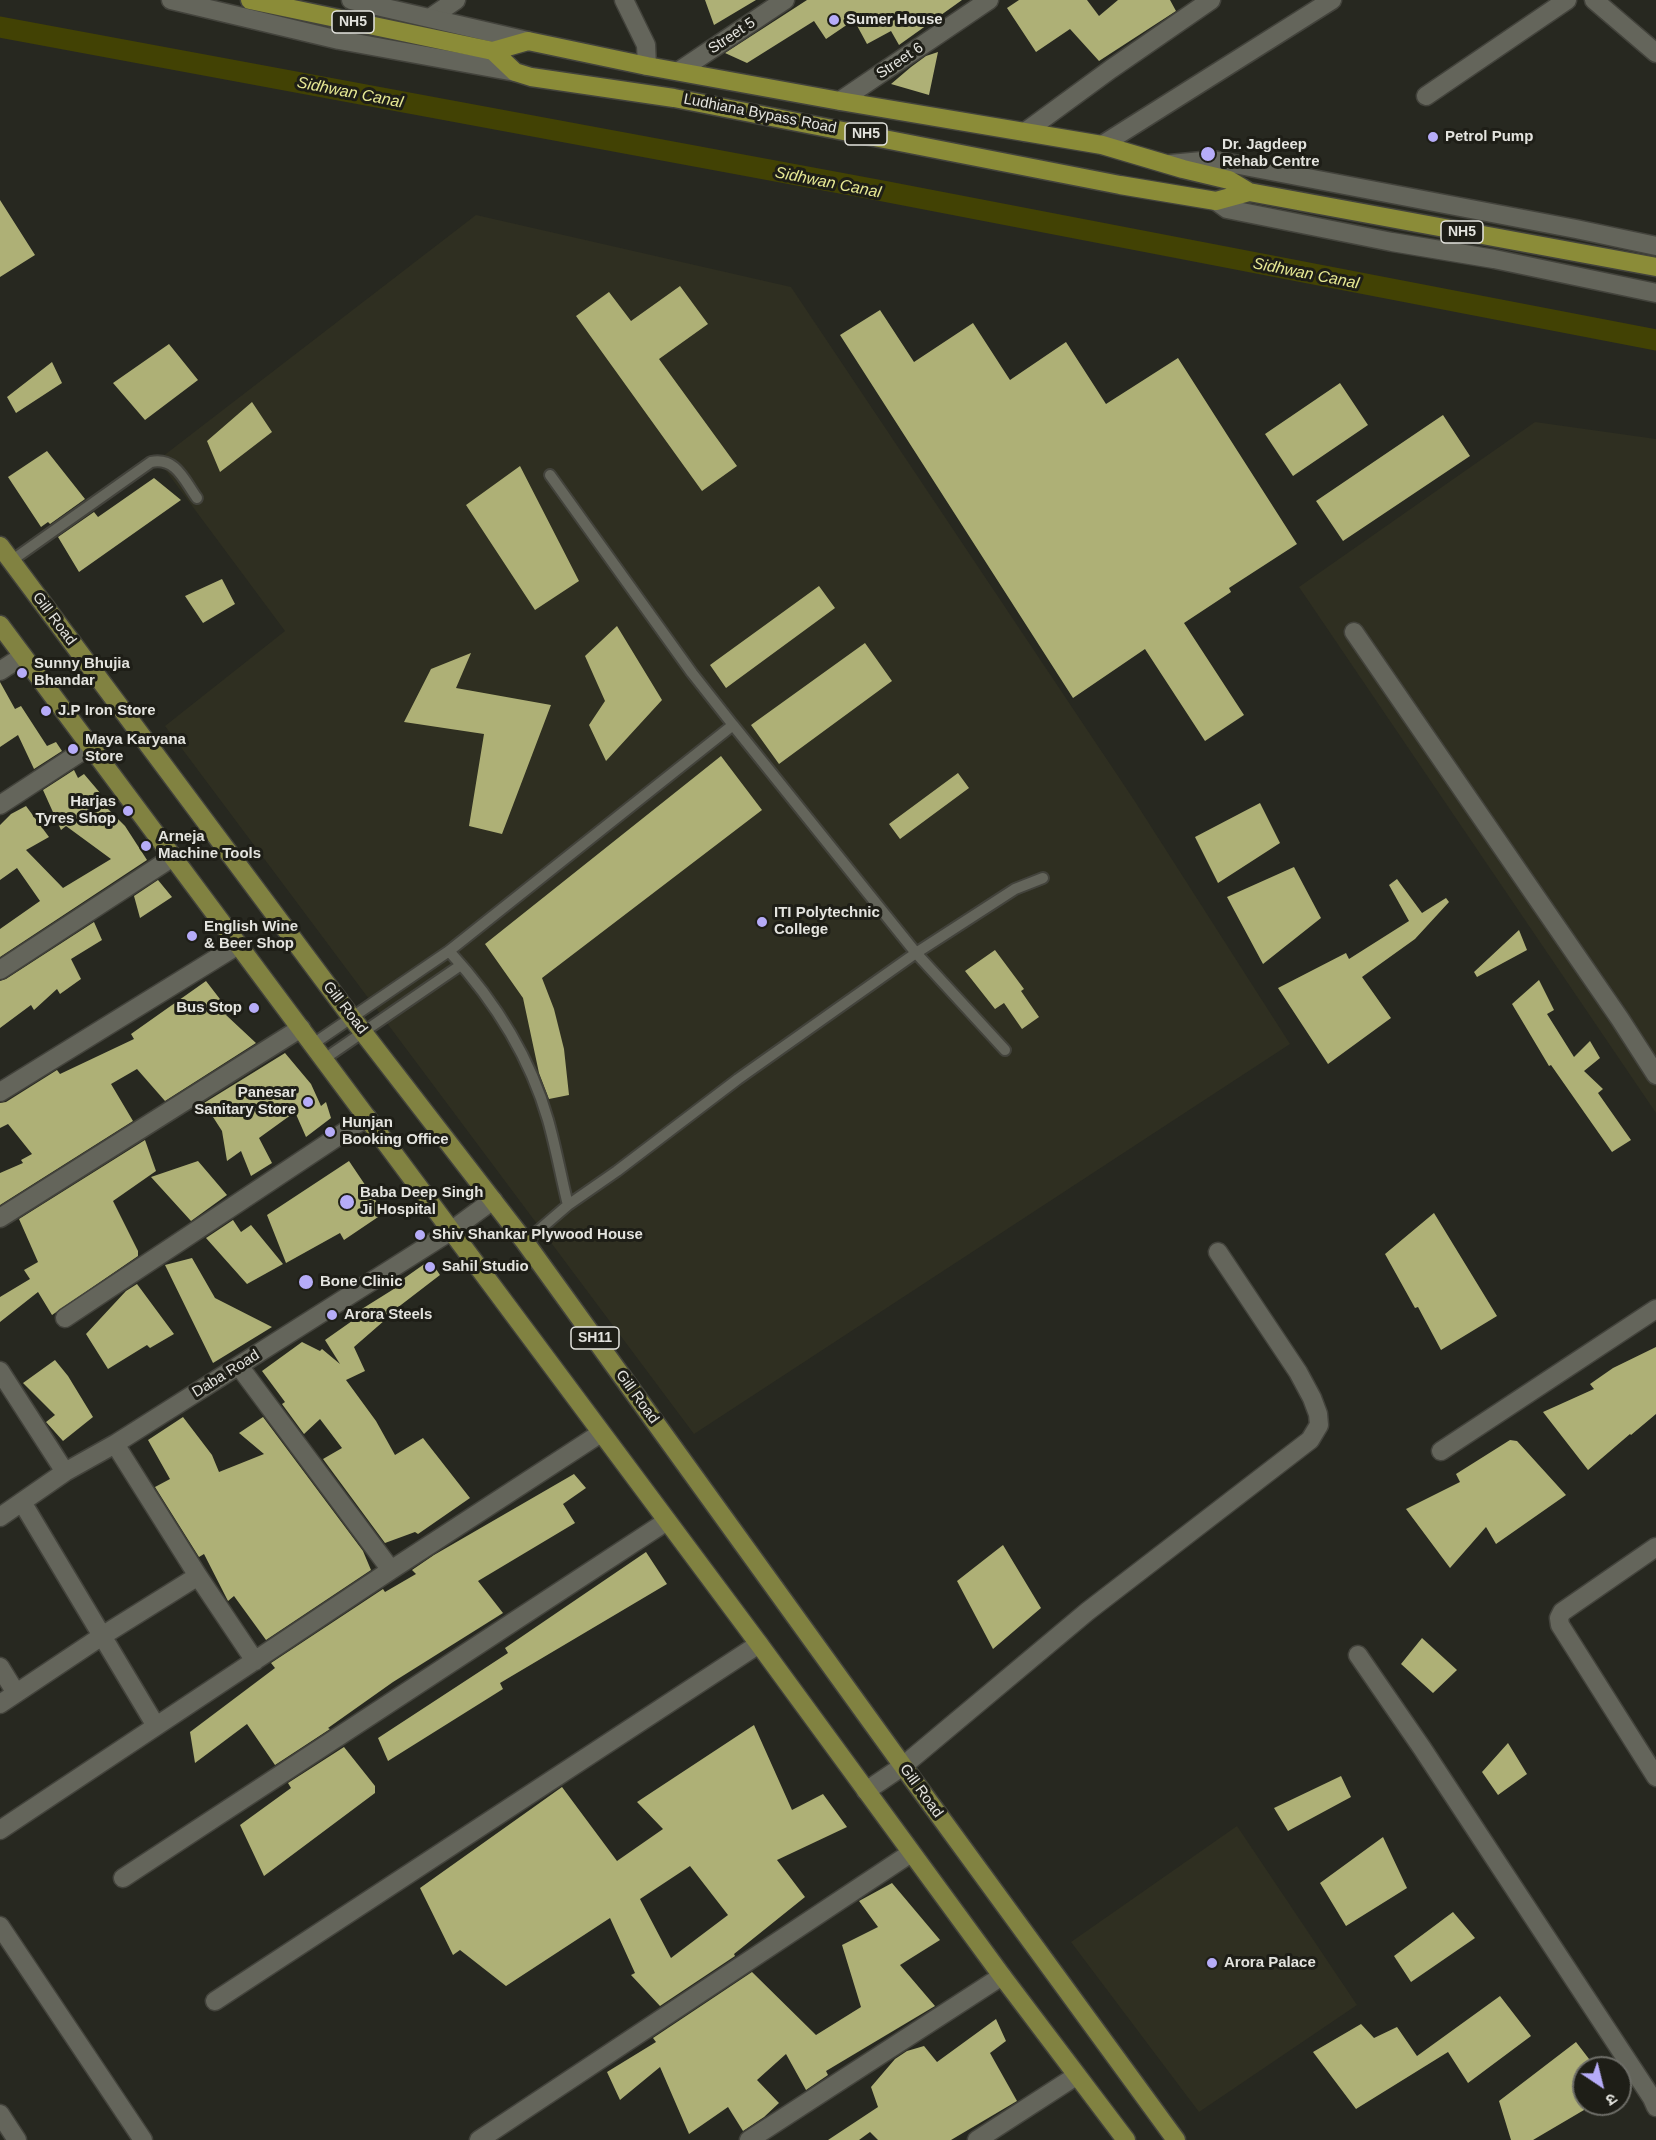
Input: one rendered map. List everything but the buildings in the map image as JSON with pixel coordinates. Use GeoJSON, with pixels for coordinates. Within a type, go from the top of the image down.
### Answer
{"type":"FeatureCollection","features":[{"type":"Feature","properties":{"kind":"highway","name":"NH5"},"geometry":{"type":"LineString","coordinates":[[250,0],[493,51],[528,41]]}},
{"type":"Feature","properties":{"kind":"highway","name":"Ludhiana Bypass Road"},"geometry":{"type":"LineString","coordinates":[[528,41],[647,66],[840,101],[1102,145],[1170,164]]}},
{"type":"Feature","properties":{"kind":"highway"},"geometry":{"type":"LineString","coordinates":[[493,51],[515,72]]}},
{"type":"Feature","properties":{"kind":"highway","name":"Ludhiana Bypass Road"},"geometry":{"type":"LineString","coordinates":[[515,72],[531,77],[686,100],[1120,185],[1216,201]]}},
{"type":"Feature","properties":{"kind":"highway","name":"NH5"},"geometry":{"type":"LineString","coordinates":[[1170,164],[1229,180],[1249,192],[1656,267]]}},
{"type":"Feature","properties":{"kind":"highway","name":"NH5"},"geometry":{"type":"LineString","coordinates":[[1216,201],[1249,192]]}},
{"type":"Feature","properties":{"kind":"main road","name":"Gill Road"},"geometry":{"type":"LineString","coordinates":[[5,554],[352,1018],[525,1242],[1176,2140]]}},
{"type":"Feature","properties":{"kind":"main road"},"geometry":{"type":"LineString","coordinates":[[0,625],[759,1644],[1076,2076],[1126,2140]]}},
{"type":"Feature","properties":{"kind":"street"},"geometry":{"type":"LineString","coordinates":[[171,0],[339,40],[515,72]]}},
{"type":"Feature","properties":{"kind":"street"},"geometry":{"type":"LineString","coordinates":[[351,0],[528,41]]}},
{"type":"Feature","properties":{"kind":"street"},"geometry":{"type":"LineString","coordinates":[[430,18],[456,0]]}},
{"type":"Feature","properties":{"kind":"street"},"geometry":{"type":"LineString","coordinates":[[624,0],[646,45],[647,66]]}},
{"type":"Feature","properties":{"kind":"street","name":"Street 5"},"geometry":{"type":"LineString","coordinates":[[679,71],[785,0]]}},
{"type":"Feature","properties":{"kind":"street","name":"Street 6"},"geometry":{"type":"LineString","coordinates":[[840,101],[989,0]]}},
{"type":"Feature","properties":{"kind":"street"},"geometry":{"type":"LineString","coordinates":[[1025,132],[1210,0]]}},
{"type":"Feature","properties":{"kind":"street"},"geometry":{"type":"LineString","coordinates":[[1102,145],[1332,0]]}},
{"type":"Feature","properties":{"kind":"street"},"geometry":{"type":"LineString","coordinates":[[1426,96],[1567,0]]}},
{"type":"Feature","properties":{"kind":"street"},"geometry":{"type":"LineString","coordinates":[[1594,0],[1656,53]]}},
{"type":"Feature","properties":{"kind":"street"},"geometry":{"type":"LineString","coordinates":[[1170,164],[1214,160],[1656,246]]}},
{"type":"Feature","properties":{"kind":"street"},"geometry":{"type":"LineString","coordinates":[[1216,201],[1227,209],[1392,242],[1494,259],[1656,293]]}},
{"type":"Feature","properties":{"kind":"street"},"geometry":{"type":"LineString","coordinates":[[1354,632],[1656,1075]]}},
{"type":"Feature","properties":{"kind":"street"},"geometry":{"type":"LineString","coordinates":[[0,671],[23,656]]}},
{"type":"Feature","properties":{"kind":"street"},"geometry":{"type":"LineString","coordinates":[[0,805],[90,746]]}},
{"type":"Feature","properties":{"kind":"street"},"geometry":{"type":"LineString","coordinates":[[0,970],[173,857]]}},
{"type":"Feature","properties":{"kind":"street"},"geometry":{"type":"LineString","coordinates":[[0,1092],[238,945]]}},
{"type":"Feature","properties":{"kind":"street"},"geometry":{"type":"LineString","coordinates":[[0,1218],[301,1028]]}},
{"type":"Feature","properties":{"kind":"street"},"geometry":{"type":"LineString","coordinates":[[65,1318],[367,1117]]}},
{"type":"Feature","properties":{"kind":"street","name":"Daba Road"},"geometry":{"type":"LineString","coordinates":[[0,1517],[66,1472],[115,1444],[451,1231],[493,1200]]}},
{"type":"Feature","properties":{"kind":"street"},"geometry":{"type":"LineString","coordinates":[[866,1791],[903,1766],[1088,1611],[1310,1440],[1316,1433],[1318,1414],[1298,1372],[1218,1252]]}},
{"type":"Feature","properties":{"kind":"street"},"geometry":{"type":"LineString","coordinates":[[1441,1451],[1656,1309]]}},
{"type":"Feature","properties":{"kind":"street"},"geometry":{"type":"LineString","coordinates":[[239,1366],[391,1570]]}},
{"type":"Feature","properties":{"kind":"street"},"geometry":{"type":"LineString","coordinates":[[0,1371],[66,1472]]}},
{"type":"Feature","properties":{"kind":"street"},"geometry":{"type":"LineString","coordinates":[[0,1830],[601,1433]]}},
{"type":"Feature","properties":{"kind":"street"},"geometry":{"type":"LineString","coordinates":[[115,1444],[198,1576],[255,1661]]}},
{"type":"Feature","properties":{"kind":"street"},"geometry":{"type":"LineString","coordinates":[[22,1502],[156,1726]]}},
{"type":"Feature","properties":{"kind":"street"},"geometry":{"type":"LineString","coordinates":[[123,1878],[667,1521]]}},
{"type":"Feature","properties":{"kind":"street"},"geometry":{"type":"LineString","coordinates":[[1656,1547],[1562,1612],[1559,1618],[1560,1624],[1656,1777]]}},
{"type":"Feature","properties":{"kind":"street"},"geometry":{"type":"LineString","coordinates":[[0,1704],[198,1576]]}},
{"type":"Feature","properties":{"kind":"street"},"geometry":{"type":"LineString","coordinates":[[215,2001],[759,1644]]}},
{"type":"Feature","properties":{"kind":"street"},"geometry":{"type":"LineString","coordinates":[[1358,1655],[1655,2100]]}},
{"type":"Feature","properties":{"kind":"street"},"geometry":{"type":"LineString","coordinates":[[0,1667],[16,1693]]}},
{"type":"Feature","properties":{"kind":"street"},"geometry":{"type":"LineString","coordinates":[[479,2140],[911,1852]]}},
{"type":"Feature","properties":{"kind":"street"},"geometry":{"type":"LineString","coordinates":[[0,1926],[144,2140]]}},
{"type":"Feature","properties":{"kind":"street"},"geometry":{"type":"LineString","coordinates":[[749,2140],[1002,1976]]}},
{"type":"Feature","properties":{"kind":"street"},"geometry":{"type":"LineString","coordinates":[[976,2140],[1076,2076]]}},
{"type":"Feature","properties":{"kind":"street"},"geometry":{"type":"LineString","coordinates":[[0,2114],[17,2140]]}},
{"type":"Feature","properties":{"kind":"lane"},"geometry":{"type":"LineString","coordinates":[[5,554],[151,462],[163,460],[170,463],[197,498]]}},
{"type":"Feature","properties":{"kind":"lane"},"geometry":{"type":"LineString","coordinates":[[550,475],[685,663],[733,725],[916,953],[1005,1050]]}},
{"type":"Feature","properties":{"kind":"lane"},"geometry":{"type":"LineString","coordinates":[[313,1044],[449,951],[733,725]]}},
{"type":"Feature","properties":{"kind":"lane"},"geometry":{"type":"LineString","coordinates":[[525,1242],[568,1205],[617,1171],[738,1079],[916,953],[1015,889],[1043,878]]}},
{"type":"Feature","properties":{"kind":"lane"},"geometry":{"type":"LineString","coordinates":[[449,951],[488,997],[525,1059],[547,1118],[568,1205]]}},
{"type":"Feature","properties":{"kind":"lane"},"geometry":{"type":"LineString","coordinates":[[324,1059],[461,964]]}},
{"type":"Feature","properties":{"kind":"shaded area","name":"ITI Polytechnic College"},"geometry":{"type":"Polygon","coordinates":[[[476,215],[791,287],[1134,800],[1290,1044],[694,1434],[165,726],[285,631],[158,460],[476,215]]]}},
{"type":"Feature","properties":{"kind":"shaded area"},"geometry":{"type":"Polygon","coordinates":[[[1535,422],[1656,439],[1656,1113],[1299,587],[1535,422]]]}},
{"type":"Feature","properties":{"kind":"shaded area","name":"Arora Palace"},"geometry":{"type":"Polygon","coordinates":[[[1237,1826],[1357,2005],[1199,2112],[1071,1942],[1237,1826]]]}},
{"type":"Feature","properties":{"kind":"waterway","name":"Sidhwan Canal"},"geometry":{"type":"LineString","coordinates":[[0,27],[883,191],[1656,340]]}},
{"type":"Feature","properties":{"kind":"place","name":"Sumer House"},"geometry":{"type":"Point","coordinates":[834,20]}},
{"type":"Feature","properties":{"kind":"place","name":"Petrol Pump"},"geometry":{"type":"Point","coordinates":[1433,137]}},
{"type":"Feature","properties":{"kind":"place","name":"Dr. Jagdeep Rehab Centre"},"geometry":{"type":"Point","coordinates":[1208,154]}},
{"type":"Feature","properties":{"kind":"place","name":"Sunny Bhujia Bhandar"},"geometry":{"type":"Point","coordinates":[22,673]}},
{"type":"Feature","properties":{"kind":"place","name":"J.P Iron Store"},"geometry":{"type":"Point","coordinates":[46,711]}},
{"type":"Feature","properties":{"kind":"place","name":"Maya Karyana Store"},"geometry":{"type":"Point","coordinates":[73,749]}},
{"type":"Feature","properties":{"kind":"place","name":"Harjas Tyres Shop"},"geometry":{"type":"Point","coordinates":[128,811]}},
{"type":"Feature","properties":{"kind":"place","name":"Arneja Machine Tools"},"geometry":{"type":"Point","coordinates":[146,846]}},
{"type":"Feature","properties":{"kind":"place","name":"ITI Polytechnic College"},"geometry":{"type":"Point","coordinates":[762,922]}},
{"type":"Feature","properties":{"kind":"place","name":"English Wine & Beer Shop"},"geometry":{"type":"Point","coordinates":[192,936]}},
{"type":"Feature","properties":{"kind":"place","name":"Bus Stop"},"geometry":{"type":"Point","coordinates":[254,1008]}},
{"type":"Feature","properties":{"kind":"place","name":"Panesar Sanitary Store"},"geometry":{"type":"Point","coordinates":[308,1102]}},
{"type":"Feature","properties":{"kind":"place","name":"Hunjan Booking Office"},"geometry":{"type":"Point","coordinates":[330,1132]}},
{"type":"Feature","properties":{"kind":"place","name":"Baba Deep Singh Ji Hospital"},"geometry":{"type":"Point","coordinates":[347,1202]}},
{"type":"Feature","properties":{"kind":"place","name":"Shiv Shankar Plywood House"},"geometry":{"type":"Point","coordinates":[420,1235]}},
{"type":"Feature","properties":{"kind":"place","name":"Sahil Studio"},"geometry":{"type":"Point","coordinates":[430,1267]}},
{"type":"Feature","properties":{"kind":"place","name":"Bone Clinic"},"geometry":{"type":"Point","coordinates":[306,1282]}},
{"type":"Feature","properties":{"kind":"place","name":"Arora Steels"},"geometry":{"type":"Point","coordinates":[332,1315]}},
{"type":"Feature","properties":{"kind":"place","name":"Arora Palace"},"geometry":{"type":"Point","coordinates":[1212,1963]}}]}
